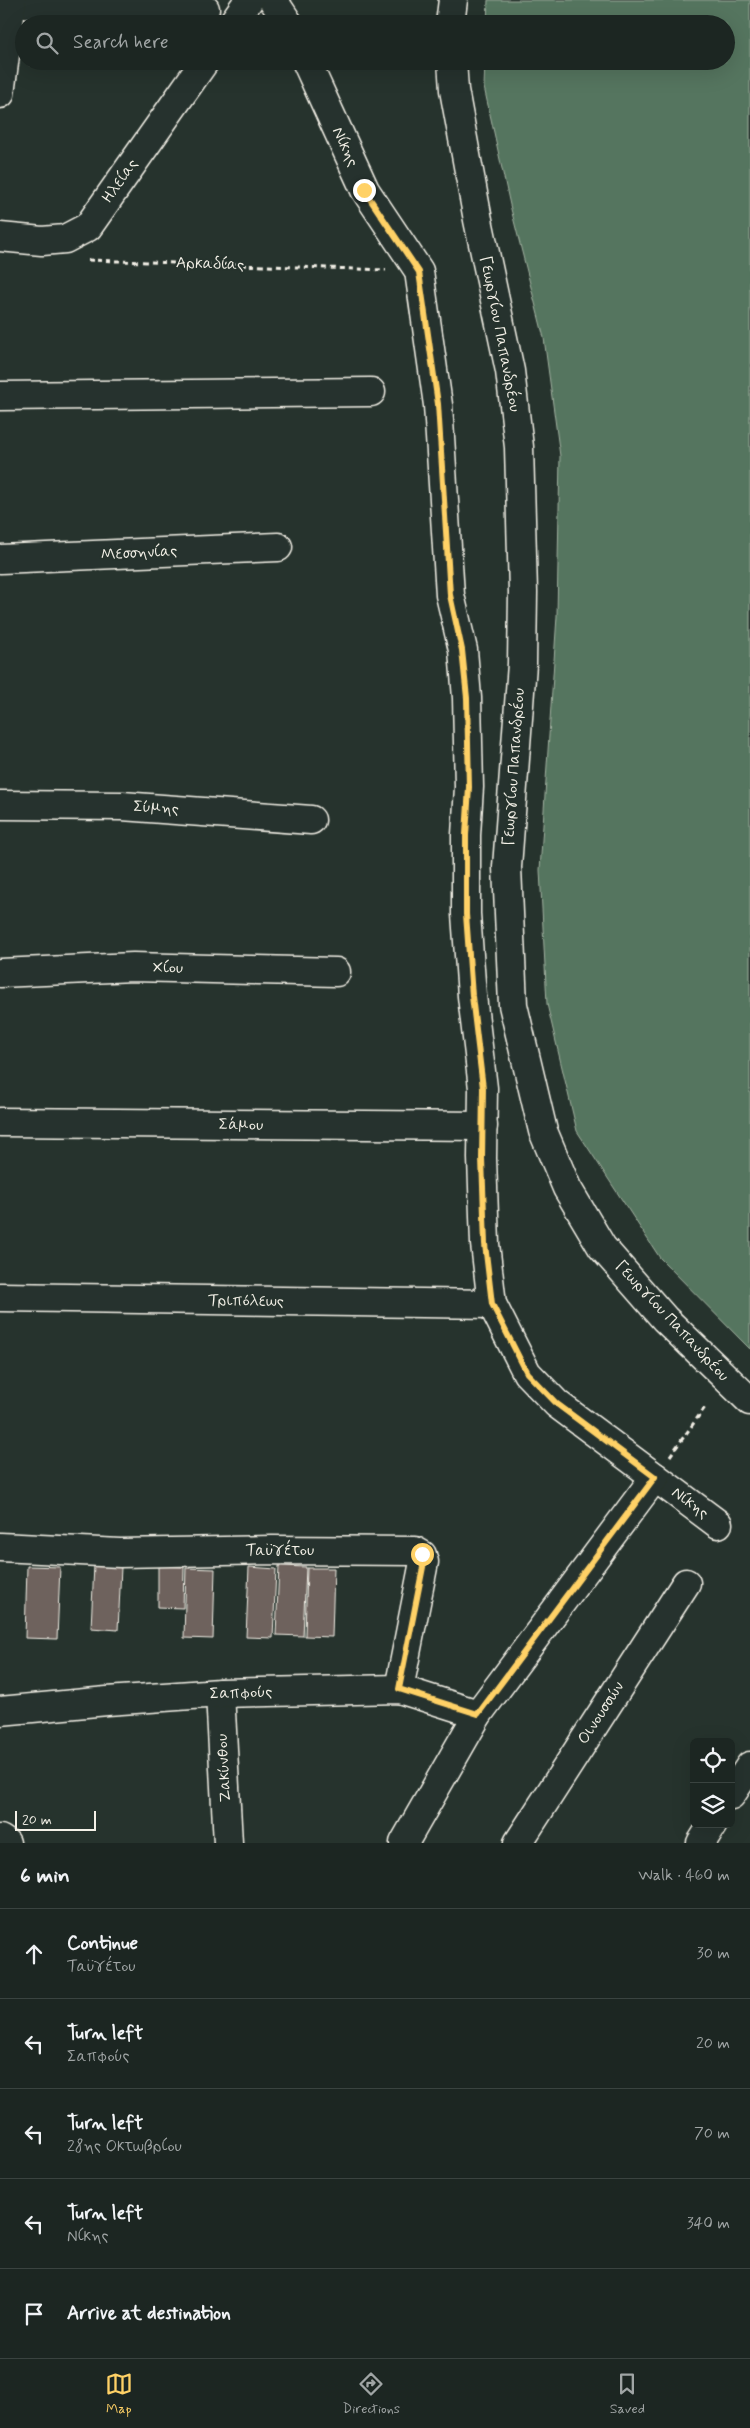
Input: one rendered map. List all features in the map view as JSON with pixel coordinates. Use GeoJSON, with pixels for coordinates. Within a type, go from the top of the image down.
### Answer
{"type":"FeatureCollection","features":[{"type":"Feature","properties":{"kind":"street"},"geometry":{"type":"LineString","coordinates":[[238,15],[249,0]]}},
{"type":"Feature","properties":{"kind":"street"},"geometry":{"type":"LineString","coordinates":[[273,0],[284,15]]}},
{"type":"Feature","properties":{"kind":"street"},"geometry":{"type":"LineString","coordinates":[[451,15],[453,0]]}},
{"type":"Feature","properties":{"kind":"street"},"geometry":{"type":"LineString","coordinates":[[0,94],[12,1],[205,9]]}},
{"type":"Feature","properties":{"kind":"street","name":"Ηλείας"},"geometry":{"type":"LineString","coordinates":[[0,237],[42,241],[64,239],[88,227],[200,70]]}},
{"type":"Feature","properties":{"kind":"street","name":"Νίκης"},"geometry":{"type":"LineString","coordinates":[[310,70],[364,190],[419,272],[438,404],[450,595],[462,650],[467,698],[469,787],[466,835],[466,914],[472,996],[483,1088],[485,1244],[492,1304],[527,1373],[557,1404],[718,1524]]}},
{"type":"Feature","properties":{"kind":"street","name":"Γεωργίου Παπανδρέου"},"geometry":{"type":"LineString","coordinates":[[453,70],[454,90],[476,210],[510,371],[519,447],[523,566],[522,664],[507,867],[513,1005],[543,1131],[567,1188],[602,1247],[665,1319],[750,1401]]}},
{"type":"Feature","properties":{"kind":"street"},"geometry":{"type":"LineString","coordinates":[[0,396],[371,392]]}},
{"type":"Feature","properties":{"kind":"street","name":"Μεσσηνίας"},"geometry":{"type":"LineString","coordinates":[[0,559],[278,547]]}},
{"type":"Feature","properties":{"kind":"street","name":"Σύμης"},"geometry":{"type":"LineString","coordinates":[[0,805],[122,806],[311,820]]}},
{"type":"Feature","properties":{"kind":"street","name":"Χίου"},"geometry":{"type":"LineString","coordinates":[[0,973],[134,967],[336,972]]}},
{"type":"Feature","properties":{"kind":"street","name":"Σάμου"},"geometry":{"type":"LineString","coordinates":[[0,1122],[483,1126]]}},
{"type":"Feature","properties":{"kind":"street","name":"Τριπόλεως"},"geometry":{"type":"LineString","coordinates":[[0,1297],[492,1304]]}},
{"type":"Feature","properties":{"kind":"street"},"geometry":{"type":"LineString","coordinates":[[404,1843],[478,1714],[655,1477]]}},
{"type":"Feature","properties":{"kind":"street","name":"Ταϋγέτου"},"geometry":{"type":"LineString","coordinates":[[0,1547],[120,1553],[272,1550],[415,1551],[422,1554],[424,1562],[399,1689]]}},
{"type":"Feature","properties":{"kind":"street","name":"Οινουσσών"},"geometry":{"type":"LineString","coordinates":[[518,1843],[686,1583]]}},
{"type":"Feature","properties":{"kind":"street","name":"Σαπφούς"},"geometry":{"type":"LineString","coordinates":[[0,1712],[107,1700],[220,1693],[399,1689],[478,1714]]}},
{"type":"Feature","properties":{"kind":"street","name":"Ζακύνθου"},"geometry":{"type":"LineString","coordinates":[[220,1693],[228,1843]]}},
{"type":"Feature","properties":{"kind":"street"},"geometry":{"type":"LineString","coordinates":[[735,1789],[750,1766]]}},
{"type":"Feature","properties":{"kind":"street"},"geometry":{"type":"LineString","coordinates":[[701,1843],[710,1828]]}},
{"type":"Feature","properties":{"kind":"street"},"geometry":{"type":"LineString","coordinates":[[0,1839],[6,1843]]}},
{"type":"Feature","properties":{"kind":"path","name":"Αρκαδίας"},"geometry":{"type":"LineString","coordinates":[[80,259],[419,272]]}},
{"type":"Feature","properties":{"kind":"path"},"geometry":{"type":"LineString","coordinates":[[655,1477],[706,1406]]}},
{"type":"Feature","properties":{"kind":"green space"},"geometry":{"type":"Polygon","coordinates":[[[488,0],[750,0],[750,1349],[660,1258],[577,1131],[547,1004],[540,870],[557,616],[560,456],[544,338],[510,205],[484,87],[485,70],[735,70],[735,15],[487,15],[488,0]]]}},
{"type":"Feature","properties":{"kind":"building"},"geometry":{"type":"Polygon","coordinates":[[[94,1565],[121,1567],[118,1630],[91,1628],[94,1565]]]}},
{"type":"Feature","properties":{"kind":"building"},"geometry":{"type":"Polygon","coordinates":[[[27,1566],[60,1567],[57,1639],[25,1638],[27,1566]]]}},
{"type":"Feature","properties":{"kind":"building"},"geometry":{"type":"Polygon","coordinates":[[[158,1566],[184,1567],[183,1608],[158,1607],[158,1566]]]}},
{"type":"Feature","properties":{"kind":"building"},"geometry":{"type":"Polygon","coordinates":[[[279,1566],[306,1567],[303,1636],[276,1635],[279,1566]]]}},
{"type":"Feature","properties":{"kind":"building"},"geometry":{"type":"Polygon","coordinates":[[[249,1567],[276,1569],[273,1638],[246,1637],[249,1567]]]}},
{"type":"Feature","properties":{"kind":"building"},"geometry":{"type":"Polygon","coordinates":[[[186,1568],[215,1569],[213,1639],[184,1638],[186,1568]]]}},
{"type":"Feature","properties":{"kind":"building"},"geometry":{"type":"Polygon","coordinates":[[[307,1568],[334,1568],[332,1637],[305,1636],[307,1568]]]}},
{"type":"Feature","properties":{"kind":"route"},"geometry":{"type":"LineString","coordinates":[[364,190],[419,272],[438,404],[450,595],[462,650],[467,698],[469,787],[466,835],[466,914],[472,996],[483,1088],[482,1158],[485,1244],[492,1304],[506,1335],[527,1373],[557,1404],[655,1477],[478,1714],[399,1689],[424,1562],[422,1554]]}}]}
